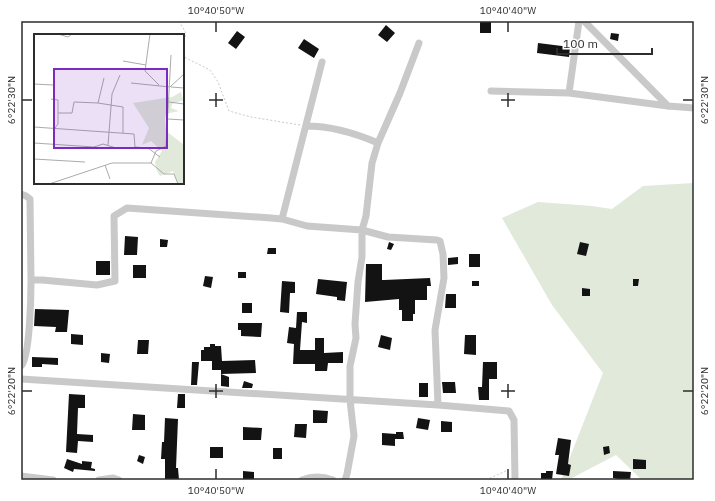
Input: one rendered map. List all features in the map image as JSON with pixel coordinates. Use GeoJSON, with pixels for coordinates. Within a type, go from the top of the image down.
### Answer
{"type":"FeatureCollection","features":[{"type":"Feature","properties":{"kind":"street"},"geometry":{"type":"LineString","coordinates":[[569,93],[580,21]]}},
{"type":"Feature","properties":{"kind":"street"},"geometry":{"type":"LineString","coordinates":[[584,21],[668,106]]}},
{"type":"Feature","properties":{"kind":"street"},"geometry":{"type":"LineString","coordinates":[[344,480],[347,474],[354,436],[350,400],[350,366],[356,338],[355,324],[358,282],[362,257],[362,230],[366,216],[372,163],[378,143],[400,93],[419,43]]}},
{"type":"Feature","properties":{"kind":"street"},"geometry":{"type":"LineString","coordinates":[[282,220],[322,62]]}},
{"type":"Feature","properties":{"kind":"street"},"geometry":{"type":"LineString","coordinates":[[491,91],[569,93],[694,108]]}},
{"type":"Feature","properties":{"kind":"street"},"geometry":{"type":"LineString","coordinates":[[306,126],[322,126],[339,129],[378,143]]}},
{"type":"Feature","properties":{"kind":"street"},"geometry":{"type":"LineString","coordinates":[[21,194],[30,199],[31,280],[27,350],[21,366]]}},
{"type":"Feature","properties":{"kind":"street"},"geometry":{"type":"LineString","coordinates":[[31,280],[98,285],[115,281],[114,216],[127,208],[271,218],[307,226],[362,230],[388,237],[437,240],[441,243],[444,278],[435,330],[438,405]]}},
{"type":"Feature","properties":{"kind":"street"},"geometry":{"type":"LineString","coordinates":[[21,379],[438,405],[509,411],[514,420],[515,480]]}},
{"type":"Feature","properties":{"kind":"street"},"geometry":{"type":"LineString","coordinates":[[21,476],[53,480]]}},
{"type":"Feature","properties":{"kind":"street"},"geometry":{"type":"LineString","coordinates":[[302,480],[311,477],[328,478],[333,480]]}},
{"type":"Feature","properties":{"kind":"street"},"geometry":{"type":"LineString","coordinates":[[99,480],[113,478],[119,480]]}},
{"type":"Feature","properties":{"kind":"path"},"geometry":{"type":"LineString","coordinates":[[179,21],[186,34],[184,42]]}},
{"type":"Feature","properties":{"kind":"path"},"geometry":{"type":"LineString","coordinates":[[184,57],[210,70],[218,82],[229,111],[251,117],[306,126]]}},
{"type":"Feature","properties":{"kind":"path"},"geometry":{"type":"LineString","coordinates":[[486,480],[514,467]]}},
{"type":"Feature","properties":{"kind":"green space"},"geometry":{"type":"Polygon","coordinates":[[[694,183],[694,480],[642,480],[616,455],[568,480],[561,480],[603,373],[552,305],[502,218],[538,202],[612,209],[643,186],[694,183]]]}},
{"type":"Feature","properties":{"kind":"building"},"geometry":{"type":"Polygon","coordinates":[[[480,21],[491,21],[491,33],[480,33],[480,21]]]}},
{"type":"Feature","properties":{"kind":"building"},"geometry":{"type":"Polygon","coordinates":[[[386,25],[395,33],[387,42],[378,35],[386,25]]]}},
{"type":"Feature","properties":{"kind":"building"},"geometry":{"type":"Polygon","coordinates":[[[237,31],[245,37],[236,49],[228,43],[237,31]]]}},
{"type":"Feature","properties":{"kind":"building"},"geometry":{"type":"Polygon","coordinates":[[[611,33],[619,34],[618,41],[610,39],[611,33]]]}},
{"type":"Feature","properties":{"kind":"building"},"geometry":{"type":"Polygon","coordinates":[[[304,39],[319,49],[314,58],[298,48],[304,39]]]}},
{"type":"Feature","properties":{"kind":"building"},"geometry":{"type":"Polygon","coordinates":[[[538,43],[570,47],[569,57],[537,53],[538,43]]]}},
{"type":"Feature","properties":{"kind":"building"},"geometry":{"type":"Polygon","coordinates":[[[125,236],[138,237],[137,255],[124,255],[125,236]]]}},
{"type":"Feature","properties":{"kind":"building"},"geometry":{"type":"Polygon","coordinates":[[[160,239],[168,240],[167,247],[160,247],[160,239]]]}},
{"type":"Feature","properties":{"kind":"building"},"geometry":{"type":"Polygon","coordinates":[[[389,242],[394,244],[391,250],[387,249],[389,242]]]}},
{"type":"Feature","properties":{"kind":"building"},"geometry":{"type":"Polygon","coordinates":[[[580,242],[589,244],[586,256],[577,254],[580,242]]]}},
{"type":"Feature","properties":{"kind":"building"},"geometry":{"type":"Polygon","coordinates":[[[268,248],[276,248],[276,254],[267,254],[268,248]]]}},
{"type":"Feature","properties":{"kind":"building"},"geometry":{"type":"Polygon","coordinates":[[[469,254],[480,254],[480,267],[469,267],[469,254]]]}},
{"type":"Feature","properties":{"kind":"building"},"geometry":{"type":"Polygon","coordinates":[[[458,257],[458,264],[448,265],[448,258],[458,257]]]}},
{"type":"Feature","properties":{"kind":"building"},"geometry":{"type":"Polygon","coordinates":[[[96,261],[110,261],[110,275],[96,275],[96,261]]]}},
{"type":"Feature","properties":{"kind":"building"},"geometry":{"type":"Polygon","coordinates":[[[366,264],[382,264],[382,280],[430,278],[431,286],[427,286],[427,300],[415,300],[415,314],[413,314],[413,321],[402,321],[402,310],[399,310],[399,299],[365,302],[366,264]]]}},
{"type":"Feature","properties":{"kind":"building"},"geometry":{"type":"Polygon","coordinates":[[[133,265],[146,265],[146,278],[133,278],[133,265]]]}},
{"type":"Feature","properties":{"kind":"building"},"geometry":{"type":"Polygon","coordinates":[[[238,272],[246,272],[246,278],[238,278],[238,272]]]}},
{"type":"Feature","properties":{"kind":"building"},"geometry":{"type":"Polygon","coordinates":[[[205,276],[213,277],[211,288],[203,286],[205,276]]]}},
{"type":"Feature","properties":{"kind":"building"},"geometry":{"type":"Polygon","coordinates":[[[318,279],[347,282],[345,301],[337,300],[337,297],[316,294],[318,279]]]}},
{"type":"Feature","properties":{"kind":"building"},"geometry":{"type":"Polygon","coordinates":[[[633,279],[639,279],[638,286],[633,286],[633,279]]]}},
{"type":"Feature","properties":{"kind":"building"},"geometry":{"type":"Polygon","coordinates":[[[282,281],[295,282],[295,293],[290,293],[289,313],[280,312],[282,281]]]}},
{"type":"Feature","properties":{"kind":"building"},"geometry":{"type":"Polygon","coordinates":[[[472,281],[479,281],[479,286],[472,286],[472,281]]]}},
{"type":"Feature","properties":{"kind":"building"},"geometry":{"type":"Polygon","coordinates":[[[582,288],[590,289],[590,296],[582,296],[582,288]]]}},
{"type":"Feature","properties":{"kind":"building"},"geometry":{"type":"Polygon","coordinates":[[[446,294],[456,294],[456,308],[445,308],[446,294]]]}},
{"type":"Feature","properties":{"kind":"building"},"geometry":{"type":"Polygon","coordinates":[[[242,303],[252,303],[252,313],[242,313],[242,303]]]}},
{"type":"Feature","properties":{"kind":"building"},"geometry":{"type":"Polygon","coordinates":[[[35,309],[69,310],[67,332],[55,332],[56,327],[34,326],[35,309]]]}},
{"type":"Feature","properties":{"kind":"building"},"geometry":{"type":"Polygon","coordinates":[[[297,312],[307,312],[307,323],[302,322],[300,350],[315,350],[315,338],[324,338],[324,353],[343,352],[343,363],[328,363],[327,371],[315,371],[315,364],[293,364],[294,344],[287,343],[289,327],[296,328],[297,312]]]}},
{"type":"Feature","properties":{"kind":"building"},"geometry":{"type":"Polygon","coordinates":[[[238,323],[262,323],[261,337],[241,336],[241,330],[238,330],[238,323]]]}},
{"type":"Feature","properties":{"kind":"building"},"geometry":{"type":"Polygon","coordinates":[[[71,334],[83,335],[83,345],[71,344],[71,334]]]}},
{"type":"Feature","properties":{"kind":"building"},"geometry":{"type":"Polygon","coordinates":[[[381,335],[392,338],[390,350],[378,347],[381,335]]]}},
{"type":"Feature","properties":{"kind":"building"},"geometry":{"type":"Polygon","coordinates":[[[465,335],[476,335],[476,355],[464,354],[465,335]]]}},
{"type":"Feature","properties":{"kind":"building"},"geometry":{"type":"Polygon","coordinates":[[[138,340],[149,340],[148,354],[137,354],[138,340]]]}},
{"type":"Feature","properties":{"kind":"building"},"geometry":{"type":"Polygon","coordinates":[[[210,344],[221,346],[222,361],[255,360],[256,373],[221,374],[221,370],[212,370],[212,361],[201,361],[201,350],[204,350],[204,347],[210,347],[210,344]]]}},
{"type":"Feature","properties":{"kind":"building"},"geometry":{"type":"Polygon","coordinates":[[[101,353],[110,354],[109,363],[101,362],[101,353]]]}},
{"type":"Feature","properties":{"kind":"building"},"geometry":{"type":"Polygon","coordinates":[[[32,357],[58,358],[58,365],[42,364],[42,367],[32,367],[32,357]]]}},
{"type":"Feature","properties":{"kind":"building"},"geometry":{"type":"Polygon","coordinates":[[[192,362],[199,362],[197,385],[191,385],[192,362]]]}},
{"type":"Feature","properties":{"kind":"building"},"geometry":{"type":"Polygon","coordinates":[[[483,362],[497,362],[497,379],[489,379],[489,400],[479,400],[478,387],[482,387],[483,362]]]}},
{"type":"Feature","properties":{"kind":"building"},"geometry":{"type":"Polygon","coordinates":[[[221,374],[229,377],[229,387],[221,386],[221,374]]]}},
{"type":"Feature","properties":{"kind":"building"},"geometry":{"type":"Polygon","coordinates":[[[244,381],[253,384],[252,388],[242,388],[244,381]]]}},
{"type":"Feature","properties":{"kind":"building"},"geometry":{"type":"Polygon","coordinates":[[[442,382],[455,382],[456,393],[443,393],[442,382]]]}},
{"type":"Feature","properties":{"kind":"building"},"geometry":{"type":"Polygon","coordinates":[[[419,383],[428,383],[428,397],[419,397],[419,383]]]}},
{"type":"Feature","properties":{"kind":"building"},"geometry":{"type":"Polygon","coordinates":[[[69,394],[85,395],[85,408],[78,408],[77,434],[93,435],[93,442],[78,441],[77,453],[66,452],[69,394]]]}},
{"type":"Feature","properties":{"kind":"building"},"geometry":{"type":"Polygon","coordinates":[[[178,394],[185,394],[185,408],[177,408],[178,394]]]}},
{"type":"Feature","properties":{"kind":"building"},"geometry":{"type":"Polygon","coordinates":[[[313,410],[328,411],[327,423],[313,423],[313,410]]]}},
{"type":"Feature","properties":{"kind":"building"},"geometry":{"type":"Polygon","coordinates":[[[133,414],[145,415],[145,430],[132,430],[133,414]]]}},
{"type":"Feature","properties":{"kind":"building"},"geometry":{"type":"Polygon","coordinates":[[[165,418],[178,419],[176,468],[178,468],[179,480],[165,480],[165,459],[161,459],[162,442],[164,442],[165,418]]]}},
{"type":"Feature","properties":{"kind":"building"},"geometry":{"type":"Polygon","coordinates":[[[418,418],[430,420],[428,430],[416,428],[418,418]]]}},
{"type":"Feature","properties":{"kind":"building"},"geometry":{"type":"Polygon","coordinates":[[[441,421],[452,422],[452,432],[441,432],[441,421]]]}},
{"type":"Feature","properties":{"kind":"building"},"geometry":{"type":"Polygon","coordinates":[[[295,424],[307,424],[306,438],[294,437],[295,424]]]}},
{"type":"Feature","properties":{"kind":"building"},"geometry":{"type":"Polygon","coordinates":[[[243,427],[262,428],[261,440],[243,440],[243,427]]]}},
{"type":"Feature","properties":{"kind":"building"},"geometry":{"type":"Polygon","coordinates":[[[396,432],[403,432],[404,439],[395,439],[395,446],[382,445],[382,433],[396,434],[396,432]]]}},
{"type":"Feature","properties":{"kind":"building"},"geometry":{"type":"Polygon","coordinates":[[[558,438],[571,440],[568,464],[571,465],[569,476],[556,474],[559,455],[555,455],[558,438]]]}},
{"type":"Feature","properties":{"kind":"building"},"geometry":{"type":"Polygon","coordinates":[[[609,446],[610,453],[604,455],[603,447],[609,446]]]}},
{"type":"Feature","properties":{"kind":"building"},"geometry":{"type":"Polygon","coordinates":[[[210,447],[223,447],[223,458],[210,458],[210,447]]]}},
{"type":"Feature","properties":{"kind":"building"},"geometry":{"type":"Polygon","coordinates":[[[273,448],[282,448],[282,459],[273,459],[273,448]]]}},
{"type":"Feature","properties":{"kind":"building"},"geometry":{"type":"Polygon","coordinates":[[[139,455],[145,457],[143,464],[137,461],[139,455]]]}},
{"type":"Feature","properties":{"kind":"building"},"geometry":{"type":"Polygon","coordinates":[[[67,459],[82,464],[82,461],[92,462],[91,468],[95,469],[95,471],[74,469],[73,472],[64,468],[67,459]]]}},
{"type":"Feature","properties":{"kind":"building"},"geometry":{"type":"Polygon","coordinates":[[[633,459],[646,460],[646,469],[633,469],[633,459]]]}},
{"type":"Feature","properties":{"kind":"building"},"geometry":{"type":"Polygon","coordinates":[[[243,471],[254,472],[254,480],[243,480],[243,471]]]}},
{"type":"Feature","properties":{"kind":"building"},"geometry":{"type":"Polygon","coordinates":[[[546,471],[553,471],[552,480],[541,480],[541,473],[546,473],[546,471]]]}},
{"type":"Feature","properties":{"kind":"building"},"geometry":{"type":"Polygon","coordinates":[[[613,471],[631,472],[630,480],[618,480],[613,478],[613,471]]]}}]}
